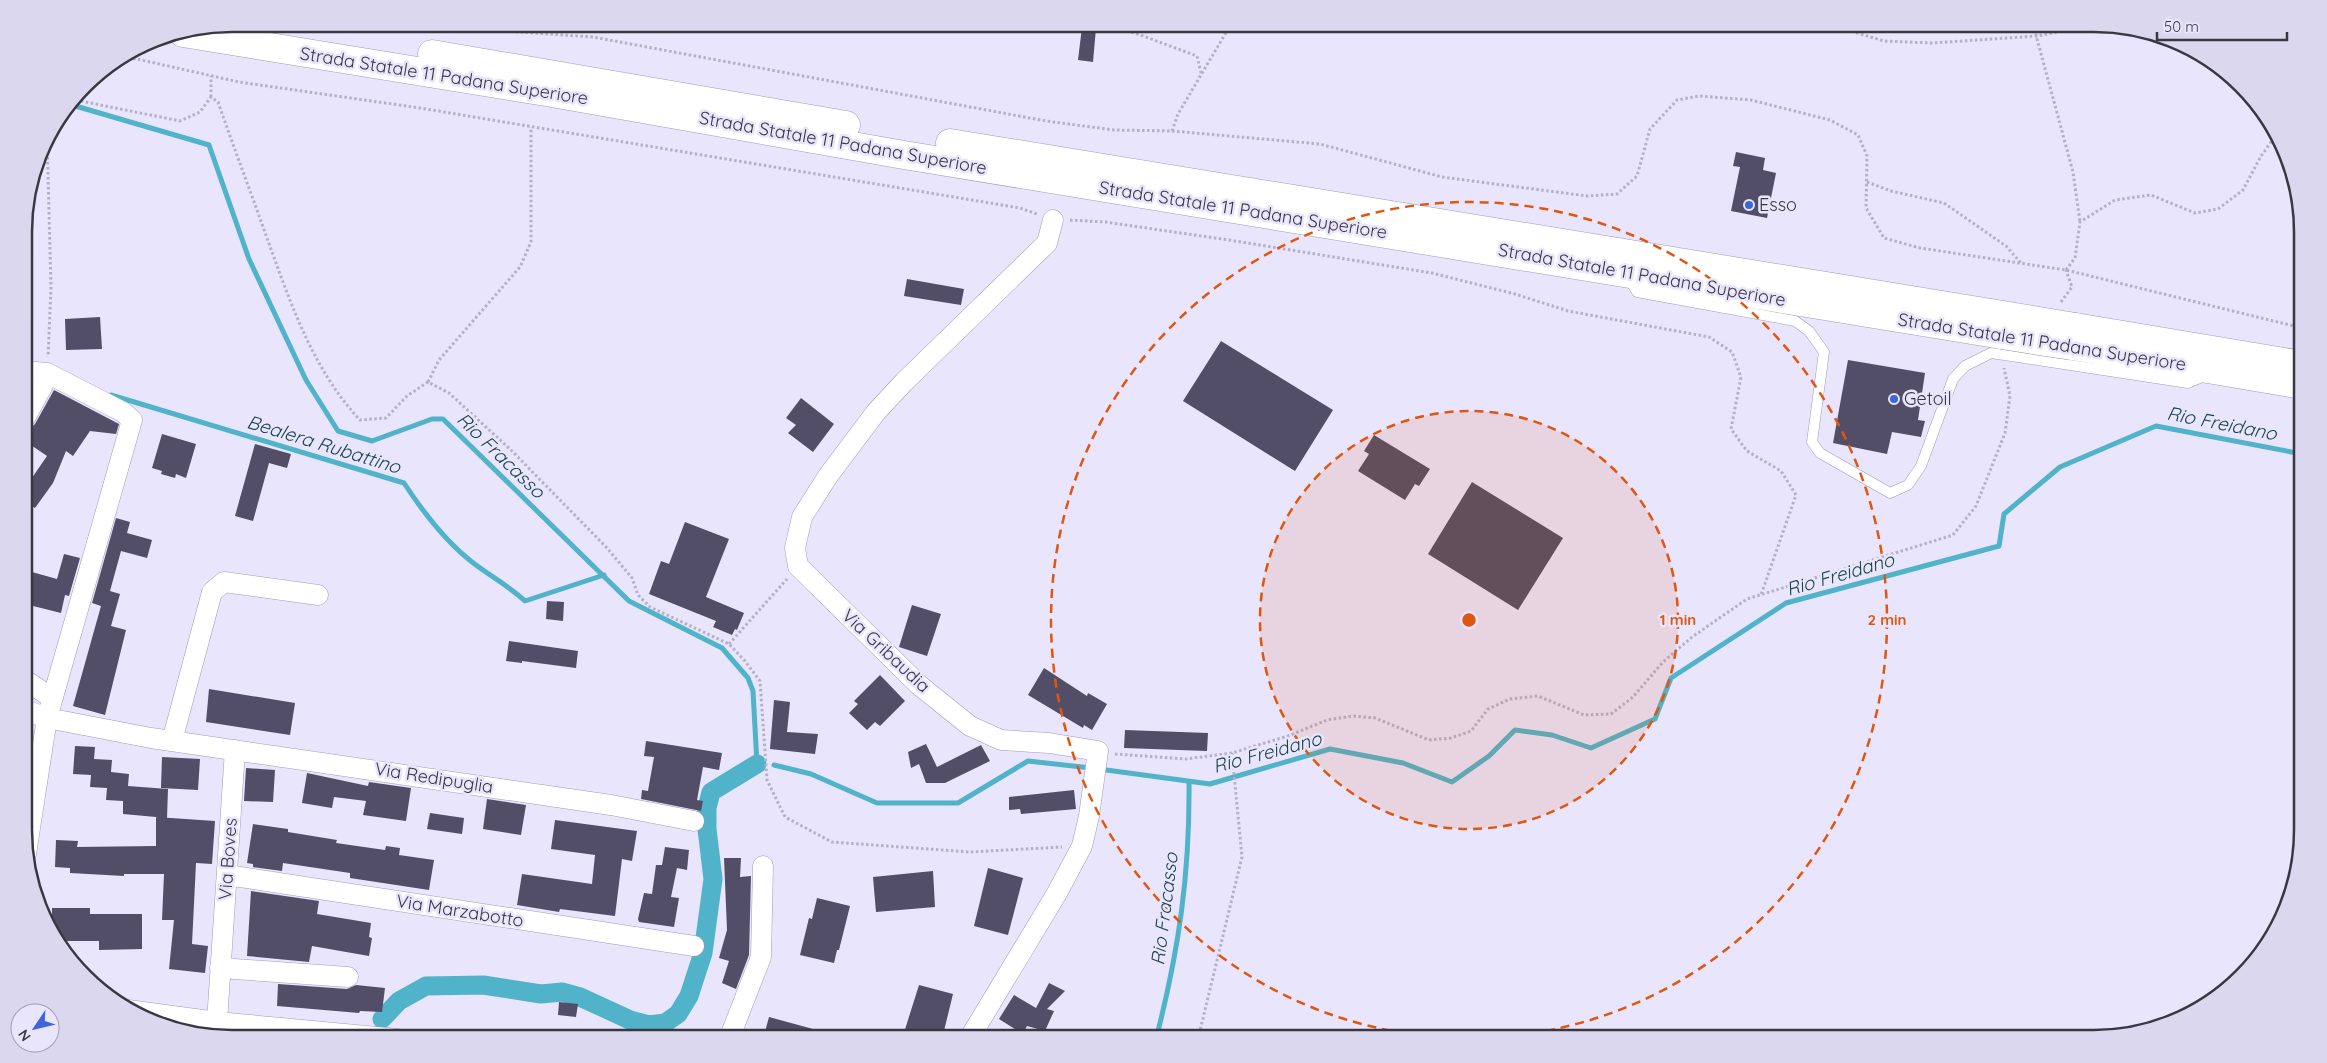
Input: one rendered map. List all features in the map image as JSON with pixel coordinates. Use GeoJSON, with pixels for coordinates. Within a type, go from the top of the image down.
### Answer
{"type":"FeatureCollection","features":[{"type":"Feature","properties":{"kind":"highway","name":"Strada Statale 11 Padana Superiore"},"geometry":{"type":"LineString","coordinates":[[291,32],[550,73],[2006,326]]}},
{"type":"Feature","properties":{"kind":"highway","name":"Strada Statale 11 Padana Superiore"},"geometry":{"type":"LineString","coordinates":[[197,35],[546,92],[904,155],[1625,272],[2006,326],[2068,328],[2294,364]]}},
{"type":"Feature","properties":{"kind":"highway","name":"Strada Statale 11 Padana Superiore"},"geometry":{"type":"LineString","coordinates":[[2068,328],[2218,371],[2294,384]]}},
{"type":"Feature","properties":{"kind":"street"},"geometry":{"type":"LineString","coordinates":[[798,566],[795,548],[802,517],[828,476],[876,412],[904,382],[1047,243],[1053,220]]}},
{"type":"Feature","properties":{"kind":"street"},"geometry":{"type":"LineString","coordinates":[[32,405],[42,387],[48,367]]}},
{"type":"Feature","properties":{"kind":"street"},"geometry":{"type":"LineString","coordinates":[[32,370],[48,367],[124,412],[132,420],[52,698],[32,793]]}},
{"type":"Feature","properties":{"kind":"street","name":"Via Gribaudia"},"geometry":{"type":"LineString","coordinates":[[798,566],[919,685],[970,726],[1001,740],[1049,743],[1097,763]]}},
{"type":"Feature","properties":{"kind":"street"},"geometry":{"type":"LineString","coordinates":[[172,741],[212,592],[224,582],[318,595]]}},
{"type":"Feature","properties":{"kind":"street"},"geometry":{"type":"LineString","coordinates":[[32,685],[52,698]]}},
{"type":"Feature","properties":{"kind":"street","name":"Via Redipuglia"},"geometry":{"type":"LineString","coordinates":[[32,713],[47,718],[172,741],[602,804],[694,822]]}},
{"type":"Feature","properties":{"kind":"street","name":"Via Boves"},"geometry":{"type":"LineString","coordinates":[[217,1022],[235,750]]}},
{"type":"Feature","properties":{"kind":"street"},"geometry":{"type":"LineString","coordinates":[[974,1030],[1057,893],[1082,846],[1097,763]]}},
{"type":"Feature","properties":{"kind":"street"},"geometry":{"type":"LineString","coordinates":[[733,1030],[761,957],[763,866]]}},
{"type":"Feature","properties":{"kind":"street","name":"Via Marzabotto"},"geometry":{"type":"LineString","coordinates":[[227,875],[694,946]]}},
{"type":"Feature","properties":{"kind":"street"},"geometry":{"type":"LineString","coordinates":[[220,968],[348,977]]}},
{"type":"Feature","properties":{"kind":"street"},"geometry":{"type":"LineString","coordinates":[[152,1013],[217,1022],[302,1030]]}},
{"type":"Feature","properties":{"kind":"lane"},"geometry":{"type":"LineString","coordinates":[[1625,272],[1637,292],[1795,321],[1809,331],[1824,352],[1812,442],[1820,453],[1890,493],[1908,485],[1921,466],[1953,379],[1965,366],[1991,353],[2188,384],[2218,371]]}},
{"type":"Feature","properties":{"kind":"path"},"geometry":{"type":"LineString","coordinates":[[519,32],[593,37],[1046,121],[1114,130],[1172,131],[1320,144],[1442,177],[1587,196],[1617,194],[1637,176],[1650,129],[1677,100],[1699,96],[1751,100],[1830,120],[1858,135],[1867,156],[1866,208],[1884,238],[1920,248],[2066,270],[2294,326]]}},
{"type":"Feature","properties":{"kind":"path"},"geometry":{"type":"LineString","coordinates":[[1130,32],[1197,56],[1202,74]]}},
{"type":"Feature","properties":{"kind":"path"},"geometry":{"type":"LineString","coordinates":[[1172,131],[1178,114],[1226,32]]}},
{"type":"Feature","properties":{"kind":"path"},"geometry":{"type":"LineString","coordinates":[[1854,32],[1884,41],[1932,43],[2037,36],[2057,32]]}},
{"type":"Feature","properties":{"kind":"path"},"geometry":{"type":"LineString","coordinates":[[2036,32],[2073,172],[2080,222],[2075,258],[2066,270]]}},
{"type":"Feature","properties":{"kind":"path"},"geometry":{"type":"LineString","coordinates":[[81,101],[180,121],[200,112],[210,97],[211,76]]}},
{"type":"Feature","properties":{"kind":"path"},"geometry":{"type":"LineString","coordinates":[[210,97],[218,102],[282,278],[314,355],[340,399],[360,420],[386,418],[407,396],[428,382],[439,360],[520,267],[531,242],[532,127]]}},
{"type":"Feature","properties":{"kind":"path"},"geometry":{"type":"LineString","coordinates":[[2080,222],[2115,200],[2151,195],[2195,213],[2218,209],[2243,190],[2261,156],[2272,141]]}},
{"type":"Feature","properties":{"kind":"path"},"geometry":{"type":"LineString","coordinates":[[48,157],[51,288],[48,367]]}},
{"type":"Feature","properties":{"kind":"path"},"geometry":{"type":"LineString","coordinates":[[1867,182],[1891,191],[1944,203],[2006,246],[2021,263]]}},
{"type":"Feature","properties":{"kind":"path"},"geometry":{"type":"LineString","coordinates":[[2066,270],[2072,287],[2068,328]]}},
{"type":"Feature","properties":{"kind":"path"},"geometry":{"type":"LineString","coordinates":[[1097,763],[1118,755],[1186,759],[1232,753],[1288,736],[1327,720],[1352,716],[1375,718],[1429,740],[1451,738],[1470,731],[1488,709],[1510,699],[1538,696],[1584,715],[1610,714],[1633,697],[1663,662],[1692,637],[1748,599],[1953,535],[1976,506],[2004,433],[2010,396],[2003,365]]}},
{"type":"Feature","properties":{"kind":"path"},"geometry":{"type":"LineString","coordinates":[[428,382],[448,393],[512,451],[607,548],[632,578],[638,595],[650,606],[729,644],[760,680],[767,780],[785,817],[832,842],[970,852],[1082,846]]}},
{"type":"Feature","properties":{"kind":"path"},"geometry":{"type":"LineString","coordinates":[[729,644],[798,566]]}},
{"type":"Feature","properties":{"kind":"path"},"geometry":{"type":"LineString","coordinates":[[1200,1030],[1242,857],[1232,753]]}},
{"type":"Feature","properties":{"kind":"building"},"geometry":{"type":"Polygon","coordinates":[[[1081,32],[1096,32],[1093,62],[1078,60],[1081,32]]]}},
{"type":"Feature","properties":{"kind":"building"},"geometry":{"type":"Polygon","coordinates":[[[1736,152],[1765,158],[1763,170],[1776,173],[1767,218],[1731,211],[1740,167],[1733,166],[1736,152]]]}},
{"type":"Feature","properties":{"kind":"building"},"geometry":{"type":"Polygon","coordinates":[[[907,279],[964,289],[961,305],[904,296],[907,279]]]}},
{"type":"Feature","properties":{"kind":"building"},"geometry":{"type":"Polygon","coordinates":[[[100,317],[102,349],[66,350],[65,319],[100,317]]]}},
{"type":"Feature","properties":{"kind":"building"},"geometry":{"type":"Polygon","coordinates":[[[1221,341],[1333,410],[1295,471],[1183,401],[1221,341]]]}},
{"type":"Feature","properties":{"kind":"building"},"geometry":{"type":"Polygon","coordinates":[[[1848,360],[1925,373],[1918,420],[1925,421],[1921,437],[1892,432],[1887,454],[1833,443],[1848,360]]]}},
{"type":"Feature","properties":{"kind":"building"},"geometry":{"type":"Polygon","coordinates":[[[54,390],[119,424],[116,434],[90,431],[73,456],[66,451],[53,483],[35,508],[32,506],[32,478],[47,456],[32,446],[32,427],[54,390]]]}},
{"type":"Feature","properties":{"kind":"building"},"geometry":{"type":"Polygon","coordinates":[[[801,398],[834,424],[813,452],[788,433],[796,425],[786,418],[801,398]]]}},
{"type":"Feature","properties":{"kind":"building"},"geometry":{"type":"Polygon","coordinates":[[[162,434],[196,444],[186,478],[176,474],[175,478],[161,474],[162,471],[152,468],[162,434]]]}},
{"type":"Feature","properties":{"kind":"building"},"geometry":{"type":"Polygon","coordinates":[[[1374,435],[1430,469],[1419,486],[1415,484],[1405,500],[1358,471],[1369,454],[1364,451],[1374,435]]]}},
{"type":"Feature","properties":{"kind":"building"},"geometry":{"type":"Polygon","coordinates":[[[255,444],[291,454],[287,468],[269,463],[253,521],[235,516],[255,444]]]}},
{"type":"Feature","properties":{"kind":"building"},"geometry":{"type":"Polygon","coordinates":[[[1472,482],[1563,538],[1518,610],[1428,554],[1472,482]]]}},
{"type":"Feature","properties":{"kind":"building"},"geometry":{"type":"Polygon","coordinates":[[[116,518],[130,522],[127,533],[152,540],[147,558],[121,551],[110,591],[120,594],[111,626],[126,630],[105,715],[73,706],[101,606],[92,603],[116,518]]]}},
{"type":"Feature","properties":{"kind":"building"},"geometry":{"type":"Polygon","coordinates":[[[685,522],[729,539],[706,597],[744,613],[737,630],[735,629],[732,635],[713,627],[716,621],[649,594],[661,561],[669,564],[685,522]]]}},
{"type":"Feature","properties":{"kind":"building"},"geometry":{"type":"Polygon","coordinates":[[[64,554],[80,558],[69,596],[65,595],[61,613],[32,606],[32,572],[57,579],[64,554]]]}},
{"type":"Feature","properties":{"kind":"building"},"geometry":{"type":"Polygon","coordinates":[[[547,601],[564,602],[563,621],[546,619],[547,601]]]}},
{"type":"Feature","properties":{"kind":"building"},"geometry":{"type":"Polygon","coordinates":[[[912,605],[941,614],[927,656],[899,647],[912,605]]]}},
{"type":"Feature","properties":{"kind":"building"},"geometry":{"type":"Polygon","coordinates":[[[509,641],[578,651],[576,668],[522,661],[522,663],[506,661],[509,641]]]}},
{"type":"Feature","properties":{"kind":"building"},"geometry":{"type":"Polygon","coordinates":[[[1044,668],[1087,696],[1088,693],[1107,704],[1092,730],[1084,725],[1083,728],[1028,695],[1044,668]]]}},
{"type":"Feature","properties":{"kind":"building"},"geometry":{"type":"Polygon","coordinates":[[[880,675],[905,701],[880,726],[875,722],[867,730],[849,713],[858,704],[854,701],[880,675]]]}},
{"type":"Feature","properties":{"kind":"building"},"geometry":{"type":"Polygon","coordinates":[[[209,689],[295,703],[290,735],[206,722],[209,689]]]}},
{"type":"Feature","properties":{"kind":"building"},"geometry":{"type":"Polygon","coordinates":[[[774,700],[790,702],[787,732],[818,734],[815,754],[770,749],[774,700]]]}},
{"type":"Feature","properties":{"kind":"building"},"geometry":{"type":"Polygon","coordinates":[[[1125,730],[1208,733],[1207,751],[1124,748],[1125,730]]]}},
{"type":"Feature","properties":{"kind":"building"},"geometry":{"type":"Polygon","coordinates":[[[646,741],[722,753],[719,770],[703,767],[697,800],[703,801],[701,811],[641,799],[642,790],[648,791],[654,757],[644,756],[646,741]]]}},
{"type":"Feature","properties":{"kind":"building"},"geometry":{"type":"Polygon","coordinates":[[[926,744],[937,767],[981,745],[990,761],[945,783],[926,783],[919,764],[911,768],[908,752],[926,744]]]}},
{"type":"Feature","properties":{"kind":"building"},"geometry":{"type":"Polygon","coordinates":[[[75,746],[95,747],[94,759],[112,760],[111,772],[129,774],[128,786],[168,789],[167,818],[123,814],[123,801],[106,800],[107,788],[90,787],[91,775],[73,774],[75,746]]]}},
{"type":"Feature","properties":{"kind":"building"},"geometry":{"type":"Polygon","coordinates":[[[162,757],[200,759],[198,790],[161,788],[162,757]]]}},
{"type":"Feature","properties":{"kind":"building"},"geometry":{"type":"Polygon","coordinates":[[[246,768],[275,770],[273,802],[244,801],[246,768]]]}},
{"type":"Feature","properties":{"kind":"building"},"geometry":{"type":"Polygon","coordinates":[[[307,773],[368,786],[369,782],[411,788],[406,821],[363,815],[366,801],[334,797],[332,808],[302,803],[307,773]]]}},
{"type":"Feature","properties":{"kind":"building"},"geometry":{"type":"Polygon","coordinates":[[[1074,790],[1076,809],[1021,814],[1020,809],[1009,810],[1009,797],[1074,790]]]}},
{"type":"Feature","properties":{"kind":"building"},"geometry":{"type":"Polygon","coordinates":[[[487,799],[526,805],[521,835],[483,829],[487,799]]]}},
{"type":"Feature","properties":{"kind":"building"},"geometry":{"type":"Polygon","coordinates":[[[430,813],[464,818],[462,834],[427,829],[430,813]]]}},
{"type":"Feature","properties":{"kind":"building"},"geometry":{"type":"Polygon","coordinates":[[[156,817],[215,821],[212,864],[196,863],[192,944],[208,946],[205,973],[169,969],[174,920],[162,920],[164,874],[124,874],[124,876],[70,873],[70,868],[55,867],[56,840],[78,841],[77,847],[156,846],[156,817]]]}},
{"type":"Feature","properties":{"kind":"building"},"geometry":{"type":"Polygon","coordinates":[[[555,820],[637,831],[632,861],[622,859],[615,916],[560,909],[559,912],[517,905],[522,874],[592,884],[595,855],[551,849],[555,820]]]}},
{"type":"Feature","properties":{"kind":"building"},"geometry":{"type":"Polygon","coordinates":[[[253,824],[288,829],[288,832],[337,840],[336,843],[385,850],[386,846],[400,848],[399,855],[434,860],[429,890],[350,878],[350,873],[283,863],[282,871],[253,867],[253,864],[247,863],[253,824]]]}},
{"type":"Feature","properties":{"kind":"building"},"geometry":{"type":"Polygon","coordinates":[[[665,847],[689,850],[687,870],[677,868],[671,897],[679,898],[674,927],[639,922],[638,919],[644,893],[652,894],[656,865],[662,865],[665,847]]]}},
{"type":"Feature","properties":{"kind":"building"},"geometry":{"type":"Polygon","coordinates":[[[724,858],[741,858],[740,877],[751,876],[749,955],[736,989],[722,983],[729,961],[719,958],[727,930],[724,858]]]}},
{"type":"Feature","properties":{"kind":"building"},"geometry":{"type":"Polygon","coordinates":[[[988,868],[1023,878],[1008,935],[974,926],[988,868]]]}},
{"type":"Feature","properties":{"kind":"building"},"geometry":{"type":"Polygon","coordinates":[[[933,871],[935,907],[876,912],[873,877],[933,871]]]}},
{"type":"Feature","properties":{"kind":"building"},"geometry":{"type":"Polygon","coordinates":[[[251,891],[319,901],[317,914],[371,923],[369,937],[372,938],[369,956],[312,946],[309,962],[247,956],[251,891]]]}},
{"type":"Feature","properties":{"kind":"building"},"geometry":{"type":"Polygon","coordinates":[[[817,898],[850,906],[834,963],[800,955],[809,918],[812,919],[817,898]]]}},
{"type":"Feature","properties":{"kind":"building"},"geometry":{"type":"Polygon","coordinates":[[[52,908],[90,908],[90,914],[142,914],[142,949],[99,950],[99,941],[65,941],[52,917],[52,908]]]}},
{"type":"Feature","properties":{"kind":"building"},"geometry":{"type":"Polygon","coordinates":[[[1049,983],[1065,991],[1047,1009],[1054,1011],[1045,1030],[1027,1026],[1025,1030],[1017,1030],[999,1019],[1014,995],[1036,1008],[1049,983]]]}},
{"type":"Feature","properties":{"kind":"building"},"geometry":{"type":"Polygon","coordinates":[[[278,984],[347,989],[356,985],[385,988],[382,1012],[360,1011],[359,1013],[277,1006],[278,984]]]}},
{"type":"Feature","properties":{"kind":"building"},"geometry":{"type":"Polygon","coordinates":[[[919,985],[953,994],[944,1030],[905,1030],[919,985]]]}},
{"type":"Feature","properties":{"kind":"building"},"geometry":{"type":"Polygon","coordinates":[[[559,1002],[578,1004],[576,1017],[558,1015],[559,1002]]]}},
{"type":"Feature","properties":{"kind":"building"},"geometry":{"type":"Polygon","coordinates":[[[769,1017],[817,1030],[765,1030],[769,1017]]]}},
{"type":"Feature","properties":{"kind":"waterway","name":"Rio Fracasso"},"geometry":{"type":"LineString","coordinates":[[77,107],[209,145],[249,259],[306,380],[338,431],[372,441],[432,419],[443,419],[629,601],[722,648],[748,678],[753,691],[757,764]]}},
{"type":"Feature","properties":{"kind":"waterway","name":"Bealera Rubattino"},"geometry":{"type":"LineString","coordinates":[[111,395],[404,483],[427,515],[462,554],[525,601],[604,575]]}},
{"type":"Feature","properties":{"kind":"waterway","name":"Rio Freidano"},"geometry":{"type":"LineString","coordinates":[[1099,769],[1210,784],[1330,749],[1403,763],[1452,782],[1489,756],[1515,730],[1552,735],[1591,748],[1655,719],[1671,678],[1786,603],[1999,546],[2004,514],[2060,467],[2156,426],[2294,452]]}},
{"type":"Feature","properties":{"kind":"waterway","name":"Rio Freidano"},"geometry":{"type":"LineString","coordinates":[[774,765],[811,774],[877,803],[958,803],[1028,761],[1091,768]]}},
{"type":"Feature","properties":{"kind":"waterway"},"geometry":{"type":"LineString","coordinates":[[382,1019],[399,1001],[426,986],[483,985],[541,994],[562,992],[580,997],[630,1020],[649,1025],[665,1023],[678,1014],[689,996],[703,953],[713,879],[707,829],[707,808],[711,792],[757,764]]}},
{"type":"Feature","properties":{"kind":"waterway","name":"Rio Fracasso"},"geometry":{"type":"LineString","coordinates":[[1158,1030],[1171,974],[1182,911],[1188,848],[1189,781]]}},
{"type":"Feature","properties":{"kind":"place","name":"Esso"},"geometry":{"type":"Point","coordinates":[1749,205]}},
{"type":"Feature","properties":{"kind":"place","name":"Getoil"},"geometry":{"type":"Point","coordinates":[1894,399]}}]}
